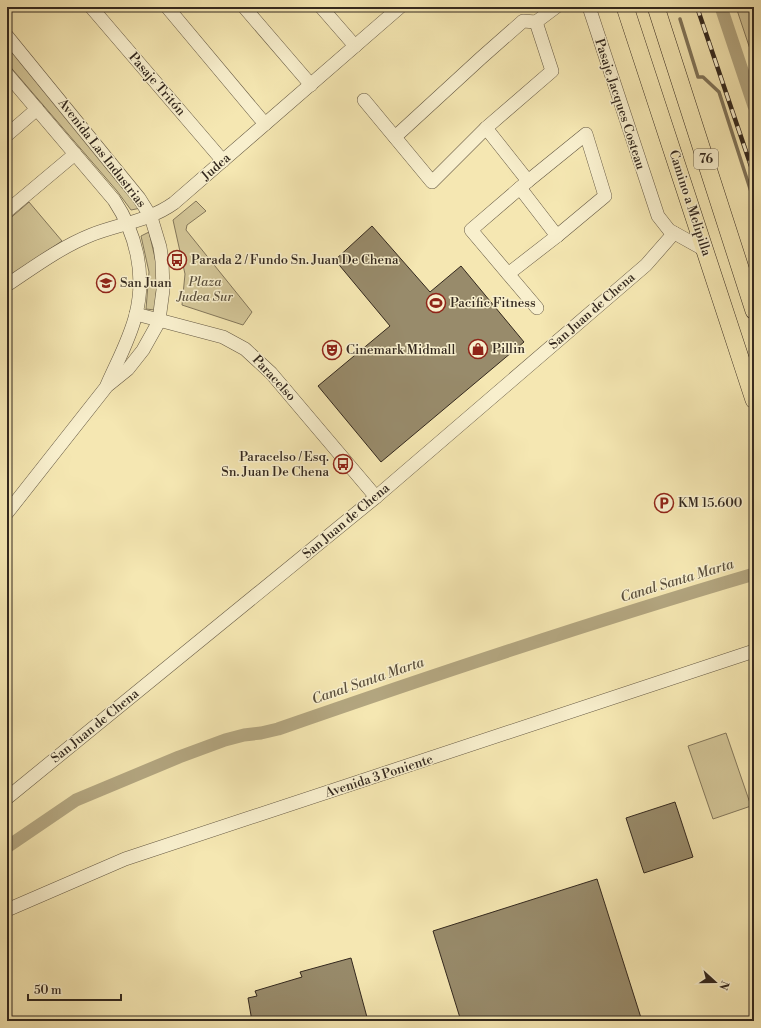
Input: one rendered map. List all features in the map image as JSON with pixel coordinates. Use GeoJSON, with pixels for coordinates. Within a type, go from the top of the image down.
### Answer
{"type":"FeatureCollection","features":[{"type":"Feature","properties":{"kind":"main road","name":"Camino a Melipilla"},"geometry":{"type":"LineString","coordinates":[[625,7],[754,400]]}},
{"type":"Feature","properties":{"kind":"main road","name":"76"},"geometry":{"type":"LineString","coordinates":[[656,7],[754,311]]}},
{"type":"Feature","properties":{"kind":"street","name":"Pasaje Tritón"},"geometry":{"type":"LineString","coordinates":[[91,7],[223,161]]}},
{"type":"Feature","properties":{"kind":"street"},"geometry":{"type":"LineString","coordinates":[[167,7],[265,124]]}},
{"type":"Feature","properties":{"kind":"street"},"geometry":{"type":"LineString","coordinates":[[244,7],[311,85]]}},
{"type":"Feature","properties":{"kind":"street"},"geometry":{"type":"LineString","coordinates":[[322,7],[355,46]]}},
{"type":"Feature","properties":{"kind":"street","name":"Judea"},"geometry":{"type":"LineString","coordinates":[[7,285],[68,246],[92,235],[128,222],[151,217],[174,204],[398,7]]}},
{"type":"Feature","properties":{"kind":"street"},"geometry":{"type":"LineString","coordinates":[[395,137],[523,21],[536,22],[556,7]]}},
{"type":"Feature","properties":{"kind":"street","name":"Pasaje Jacques Costeau"},"geometry":{"type":"LineString","coordinates":[[589,7],[652,201],[660,220],[669,230],[674,233]]}},
{"type":"Feature","properties":{"kind":"street"},"geometry":{"type":"LineString","coordinates":[[364,100],[432,182],[486,128],[552,71],[536,22]]}},
{"type":"Feature","properties":{"kind":"street","name":"Avenida Las Industrias"},"geometry":{"type":"LineString","coordinates":[[7,36],[128,183],[151,217],[160,247],[163,275],[162,302],[159,320],[152,335],[128,369],[107,386],[7,513]]}},
{"type":"Feature","properties":{"kind":"street","name":"Avenida Las Industrias"},"geometry":{"type":"LineString","coordinates":[[7,74],[114,200],[128,222],[139,264],[140,288],[136,314],[128,338],[107,386]]}},
{"type":"Feature","properties":{"kind":"street"},"geometry":{"type":"LineString","coordinates":[[7,135],[37,109]]}},
{"type":"Feature","properties":{"kind":"street"},"geometry":{"type":"LineString","coordinates":[[486,128],[557,236]]}},
{"type":"Feature","properties":{"kind":"street"},"geometry":{"type":"LineString","coordinates":[[508,274],[605,196],[586,134],[471,230],[508,274],[537,308]]}},
{"type":"Feature","properties":{"kind":"street"},"geometry":{"type":"LineString","coordinates":[[7,211],[75,154]]}},
{"type":"Feature","properties":{"kind":"street"},"geometry":{"type":"LineString","coordinates":[[674,233],[705,250]]}},
{"type":"Feature","properties":{"kind":"street","name":"San Juan de Chena"},"geometry":{"type":"LineString","coordinates":[[7,798],[376,497],[646,265],[674,233]]}},
{"type":"Feature","properties":{"kind":"street","name":"Paracelso"},"geometry":{"type":"LineString","coordinates":[[136,314],[223,337],[240,345],[251,353],[271,372],[376,497]]}},
{"type":"Feature","properties":{"kind":"street","name":"Avenida 3 Poniente"},"geometry":{"type":"LineString","coordinates":[[7,910],[125,859],[754,651]]}},
{"type":"Feature","properties":{"kind":"green space"},"geometry":{"type":"Polygon","coordinates":[[[736,7],[754,7],[754,61],[736,7]]]}},
{"type":"Feature","properties":{"kind":"green space"},"geometry":{"type":"Polygon","coordinates":[[[7,44],[141,208],[131,210],[117,191],[7,63],[7,44]]]}},
{"type":"Feature","properties":{"kind":"green space","name":"Plaza Judea Sur"},"geometry":{"type":"Polygon","coordinates":[[[196,201],[206,211],[187,225],[186,230],[252,312],[243,325],[182,305],[185,274],[173,220],[196,201]]]}},
{"type":"Feature","properties":{"kind":"green space"},"geometry":{"type":"Polygon","coordinates":[[[29,202],[62,241],[7,278],[7,221],[29,202]]]}},
{"type":"Feature","properties":{"kind":"green space"},"geometry":{"type":"Polygon","coordinates":[[[149,232],[158,271],[155,310],[146,309],[149,272],[141,236],[149,232]]]}},
{"type":"Feature","properties":{"kind":"green space"},"geometry":{"type":"Polygon","coordinates":[[[726,733],[751,806],[713,819],[688,746],[726,733]]]}},
{"type":"Feature","properties":{"kind":"building"},"geometry":{"type":"Polygon","coordinates":[[[372,226],[430,292],[461,266],[524,342],[381,462],[318,386],[390,326],[335,260],[372,226]]]}},
{"type":"Feature","properties":{"kind":"building"},"geometry":{"type":"Polygon","coordinates":[[[675,802],[693,857],[644,873],[626,818],[675,802]]]}},
{"type":"Feature","properties":{"kind":"building"},"geometry":{"type":"Polygon","coordinates":[[[597,879],[642,1021],[461,1021],[433,931],[597,879]]]}},
{"type":"Feature","properties":{"kind":"building"},"geometry":{"type":"Polygon","coordinates":[[[351,958],[368,1021],[252,1021],[248,998],[257,996],[255,991],[302,977],[300,972],[351,958]]]}},
{"type":"Feature","properties":{"kind":"waterway","name":"Canal Santa Marta"},"geometry":{"type":"LineString","coordinates":[[721,7],[754,106]]}},
{"type":"Feature","properties":{"kind":"waterway"},"geometry":{"type":"LineString","coordinates":[[680,19],[698,77],[703,77],[719,92],[754,201]]}},
{"type":"Feature","properties":{"kind":"waterway","name":"Canal Santa Marta"},"geometry":{"type":"LineString","coordinates":[[7,847],[76,800],[179,757],[225,740],[278,729],[515,648],[754,574]]}},
{"type":"Feature","properties":{"kind":"railway"},"geometry":{"type":"LineString","coordinates":[[697,7],[754,175]]}},
{"type":"Feature","properties":{"kind":"place","name":"Parada 2 / Fundo Sn. Juan De Chena"},"geometry":{"type":"Point","coordinates":[177,260]}},
{"type":"Feature","properties":{"kind":"place","name":"San Juan"},"geometry":{"type":"Point","coordinates":[106,283]}},
{"type":"Feature","properties":{"kind":"place","name":"Pacific Fitness"},"geometry":{"type":"Point","coordinates":[436,303]}},
{"type":"Feature","properties":{"kind":"place","name":"Pillin"},"geometry":{"type":"Point","coordinates":[478,349]}},
{"type":"Feature","properties":{"kind":"place","name":"Cinemark Midmall"},"geometry":{"type":"Point","coordinates":[332,350]}},
{"type":"Feature","properties":{"kind":"place","name":"Paracelso / Esq. Sn. Juan De Chena"},"geometry":{"type":"Point","coordinates":[343,464]}},
{"type":"Feature","properties":{"kind":"place","name":"KM 15.600"},"geometry":{"type":"Point","coordinates":[664,503]}}]}
